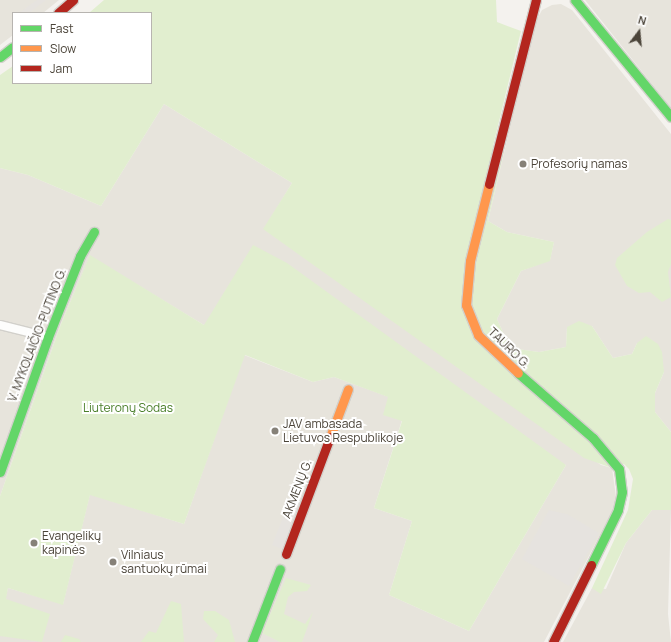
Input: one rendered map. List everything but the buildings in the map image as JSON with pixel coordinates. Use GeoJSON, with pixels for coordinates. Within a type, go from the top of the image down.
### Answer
{"type":"FeatureCollection","features":[{"type":"Feature","properties":{"kind":"main road"},"geometry":{"type":"LineString","coordinates":[[59,12],[73,0]]}},
{"type":"Feature","properties":{"kind":"main road","name":"TAURO G."},"geometry":{"type":"LineString","coordinates":[[536,0],[470,261],[466,305],[478,336],[493,352],[593,438],[619,469],[622,492],[618,510],[553,642]]}},
{"type":"Feature","properties":{"kind":"main road"},"geometry":{"type":"LineString","coordinates":[[575,0],[671,117]]}},
{"type":"Feature","properties":{"kind":"main road"},"geometry":{"type":"LineString","coordinates":[[0,57],[12,48]]}},
{"type":"Feature","properties":{"kind":"main road","name":"V. MYKOLAIČIO-PUTINO G."},"geometry":{"type":"LineString","coordinates":[[0,472],[48,337],[80,256],[94,232]]}},
{"type":"Feature","properties":{"kind":"main road","name":"AKMENŲ G."},"geometry":{"type":"LineString","coordinates":[[286,554],[348,389]]}},
{"type":"Feature","properties":{"kind":"main road"},"geometry":{"type":"LineString","coordinates":[[252,642],[280,569]]}},
{"type":"Feature","properties":{"kind":"street"},"geometry":{"type":"LineString","coordinates":[[0,326],[48,337]]}},
{"type":"Feature","properties":{"kind":"shaded area"},"geometry":{"type":"Polygon","coordinates":[[[0,0],[59,0],[44,12],[12,12],[12,36],[0,45],[0,0]]]}},
{"type":"Feature","properties":{"kind":"shaded area"},"geometry":{"type":"Polygon","coordinates":[[[37,0],[46,0],[30,12],[20,12],[37,0]]]}},
{"type":"Feature","properties":{"kind":"shaded area"},"geometry":{"type":"Polygon","coordinates":[[[585,0],[671,0],[671,108],[585,0]]]}},
{"type":"Feature","properties":{"kind":"shaded area"},"geometry":{"type":"Polygon","coordinates":[[[561,4],[572,10],[671,134],[671,432],[655,412],[655,393],[664,372],[637,343],[632,354],[613,358],[592,326],[567,327],[566,347],[539,352],[510,348],[497,319],[521,271],[550,260],[554,242],[507,232],[488,221],[534,25],[542,10],[552,5],[561,4]]]}},
{"type":"Feature","properties":{"kind":"shaded area"},"geometry":{"type":"Polygon","coordinates":[[[164,104],[292,183],[264,229],[601,465],[612,468],[616,497],[613,510],[544,642],[0,642],[0,620],[8,588],[63,604],[90,494],[184,524],[244,355],[313,382],[334,377],[389,397],[402,420],[374,508],[412,521],[389,595],[469,631],[566,465],[204,325],[90,256],[61,324],[0,496],[0,168],[28,175],[101,206],[164,104]]]}},
{"type":"Feature","properties":{"kind":"shaded area"},"geometry":{"type":"Polygon","coordinates":[[[292,495],[306,500],[287,551],[272,545],[292,495]]]}},
{"type":"Feature","properties":{"kind":"shaded area"},"geometry":{"type":"Polygon","coordinates":[[[659,508],[671,510],[668,614],[671,642],[563,642],[592,588],[606,589],[626,543],[652,510],[659,508]]]}},
{"type":"Feature","properties":{"kind":"shaded area"},"geometry":{"type":"Polygon","coordinates":[[[549,510],[567,514],[599,533],[569,586],[522,559],[549,510]]]}},
{"type":"Feature","properties":{"kind":"green space"},"geometry":{"type":"Polygon","coordinates":[[[104,0],[496,0],[497,22],[521,31],[493,146],[504,152],[488,221],[507,232],[554,242],[550,261],[521,271],[497,319],[510,348],[539,352],[566,347],[567,327],[579,321],[592,326],[613,358],[632,354],[637,343],[646,336],[658,344],[662,352],[664,372],[655,393],[655,412],[671,432],[671,510],[652,510],[626,543],[601,594],[592,588],[628,510],[633,479],[629,469],[624,464],[612,468],[584,458],[263,229],[292,183],[164,104],[101,206],[28,175],[0,168],[0,75],[12,67],[12,84],[152,84],[152,12],[90,12],[104,0]]]}},
{"type":"Feature","properties":{"kind":"green space"},"geometry":{"type":"Polygon","coordinates":[[[668,219],[671,220],[671,264],[668,272],[671,297],[662,302],[650,292],[639,293],[627,286],[615,265],[617,258],[647,232],[668,219]]]}},
{"type":"Feature","properties":{"kind":"green space","name":"Liuteronų Sodas"},"geometry":{"type":"Polygon","coordinates":[[[253,245],[287,263],[566,465],[469,631],[389,595],[412,521],[374,508],[402,421],[383,415],[388,397],[334,377],[313,382],[245,355],[184,524],[90,495],[63,605],[8,588],[6,599],[50,614],[42,642],[0,636],[0,496],[61,324],[90,255],[204,325],[253,245]]]}},
{"type":"Feature","properties":{"kind":"green space"},"geometry":{"type":"Polygon","coordinates":[[[286,578],[311,585],[307,591],[294,592],[288,597],[284,614],[305,624],[313,612],[302,642],[280,642],[262,633],[286,578]]]}},
{"type":"Feature","properties":{"kind":"green space"},"geometry":{"type":"Polygon","coordinates":[[[171,601],[181,604],[184,642],[141,642],[149,631],[156,633],[171,601]]]}},
{"type":"Feature","properties":{"kind":"green space"},"geometry":{"type":"Polygon","coordinates":[[[204,611],[215,611],[229,620],[235,642],[214,642],[218,635],[203,619],[204,611]]]}},
{"type":"Feature","properties":{"kind":"green space"},"geometry":{"type":"Polygon","coordinates":[[[65,635],[79,639],[81,642],[61,642],[65,635]]]}},
{"type":"Feature","properties":{"kind":"traffic: fast"},"geometry":{"type":"LineString","coordinates":[[575,0],[671,117]]}},
{"type":"Feature","properties":{"kind":"traffic: fast"},"geometry":{"type":"LineString","coordinates":[[0,57],[12,48]]}},
{"type":"Feature","properties":{"kind":"traffic: fast"},"geometry":{"type":"LineString","coordinates":[[0,472],[48,337],[80,256],[94,232]]}},
{"type":"Feature","properties":{"kind":"traffic: fast"},"geometry":{"type":"LineString","coordinates":[[518,373],[593,438],[619,469],[622,492],[618,510],[591,565]]}},
{"type":"Feature","properties":{"kind":"traffic: fast"},"geometry":{"type":"LineString","coordinates":[[252,642],[280,569]]}},
{"type":"Feature","properties":{"kind":"traffic: slow"},"geometry":{"type":"LineString","coordinates":[[489,184],[470,261],[466,305],[478,335],[518,373]]}},
{"type":"Feature","properties":{"kind":"traffic: slow"},"geometry":{"type":"LineString","coordinates":[[330,437],[348,389]]}},
{"type":"Feature","properties":{"kind":"traffic: jam"},"geometry":{"type":"LineString","coordinates":[[59,12],[73,0]]}},
{"type":"Feature","properties":{"kind":"traffic: jam"},"geometry":{"type":"LineString","coordinates":[[489,184],[536,0]]}},
{"type":"Feature","properties":{"kind":"traffic: jam"},"geometry":{"type":"LineString","coordinates":[[286,554],[330,437]]}},
{"type":"Feature","properties":{"kind":"traffic: jam"},"geometry":{"type":"LineString","coordinates":[[553,642],[591,565]]}},
{"type":"Feature","properties":{"kind":"place","name":"Profesorių namas"},"geometry":{"type":"Point","coordinates":[523,164]}},
{"type":"Feature","properties":{"kind":"place","name":"JAV ambasada Lietuvos Respublikoje"},"geometry":{"type":"Point","coordinates":[275,431]}},
{"type":"Feature","properties":{"kind":"place","name":"Evangelikų kapinės"},"geometry":{"type":"Point","coordinates":[34,543]}},
{"type":"Feature","properties":{"kind":"place","name":"Vilniaus santuokų rūmai"},"geometry":{"type":"Point","coordinates":[113,562]}}]}
